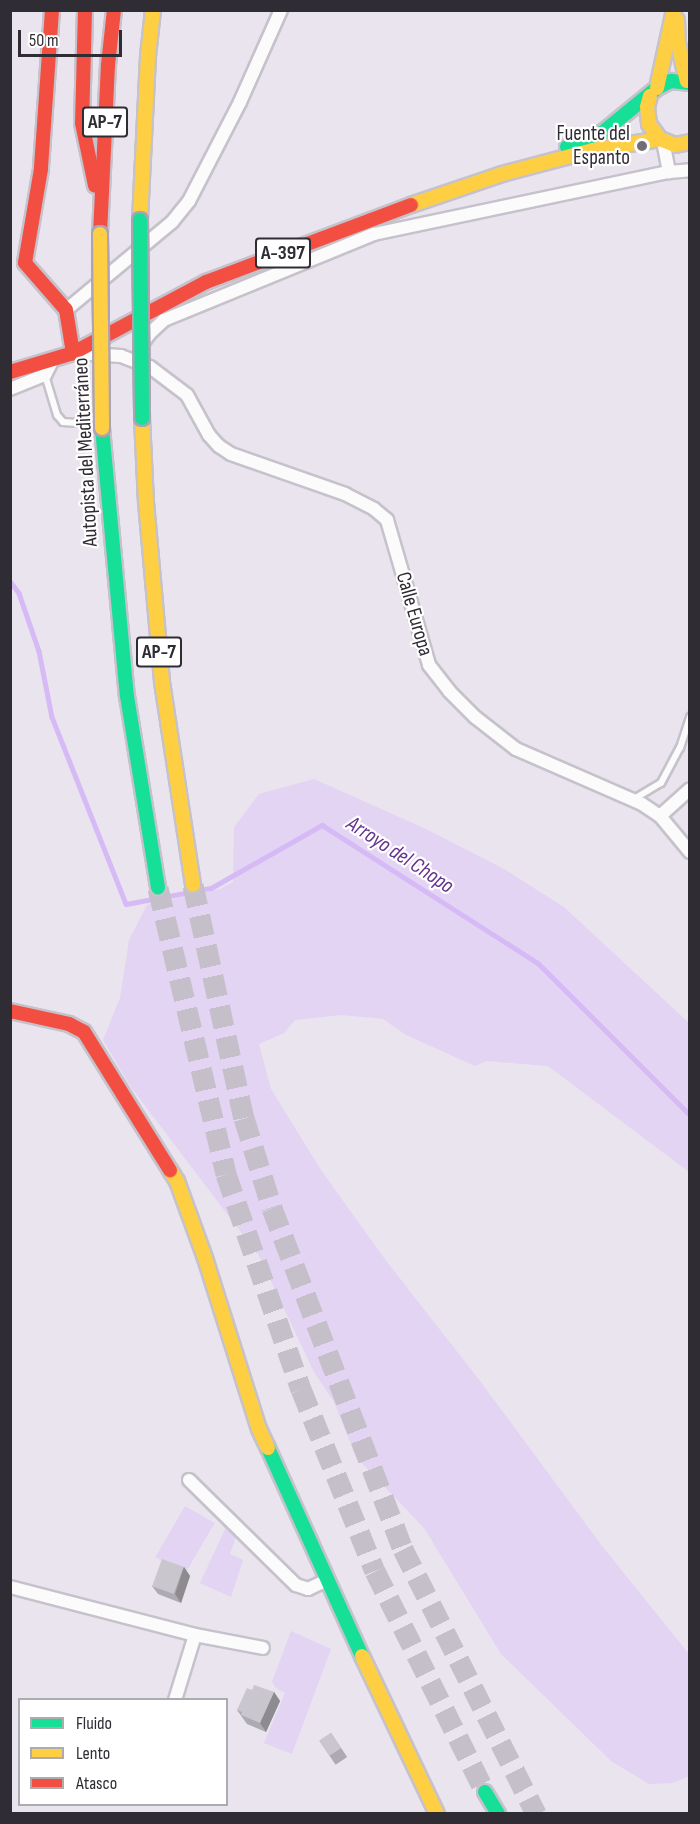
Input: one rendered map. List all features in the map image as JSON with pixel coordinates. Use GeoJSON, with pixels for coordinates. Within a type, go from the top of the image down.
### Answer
{"type":"FeatureCollection","features":[{"type":"Feature","properties":{"kind":"main road"},"geometry":{"type":"LineString","coordinates":[[52,10],[41,169],[25,263],[66,310],[73,353]]}},
{"type":"Feature","properties":{"kind":"main road"},"geometry":{"type":"LineString","coordinates":[[85,10],[82,123],[101,216]]}},
{"type":"Feature","properties":{"kind":"main road","name":"Autopista del Mediterráneo"},"geometry":{"type":"LineString","coordinates":[[114,10],[108,65],[100,234],[102,428],[127,696],[158,888]]}},
{"type":"Feature","properties":{"kind":"main road","name":"AP-7"},"geometry":{"type":"LineString","coordinates":[[153,10],[148,56],[140,220],[142,417],[146,502],[162,682],[193,885]]}},
{"type":"Feature","properties":{"kind":"main road"},"geometry":{"type":"LineString","coordinates":[[675,10],[678,43],[688,82]]}},
{"type":"Feature","properties":{"kind":"main road"},"geometry":{"type":"LineString","coordinates":[[662,140],[649,124],[647,107],[654,92],[675,10]]}},
{"type":"Feature","properties":{"kind":"main road","name":"A-397"},"geometry":{"type":"LineString","coordinates":[[502,174],[523,162],[602,133],[671,81],[688,82]]}},
{"type":"Feature","properties":{"kind":"main road","name":"A-397"},"geometry":{"type":"LineString","coordinates":[[10,372],[73,353],[206,282],[428,199],[502,174],[525,170],[593,150],[662,140],[675,145],[690,142]]}},
{"type":"Feature","properties":{"kind":"main road"},"geometry":{"type":"LineString","coordinates":[[10,1011],[69,1024],[84,1032],[177,1181],[205,1258],[259,1430],[411,1764],[437,1814]]}},
{"type":"Feature","properties":{"kind":"main road"},"geometry":{"type":"LineString","coordinates":[[485,1792],[498,1814]]}},
{"type":"Feature","properties":{"kind":"street"},"geometry":{"type":"LineString","coordinates":[[66,310],[172,222],[189,201],[240,102],[281,10]]}},
{"type":"Feature","properties":{"kind":"street"},"geometry":{"type":"LineString","coordinates":[[662,140],[669,172]]}},
{"type":"Feature","properties":{"kind":"street"},"geometry":{"type":"LineString","coordinates":[[73,353],[120,356],[132,361],[150,333],[164,320],[374,234],[669,172],[690,170]]}},
{"type":"Feature","properties":{"kind":"street"},"geometry":{"type":"LineString","coordinates":[[10,388],[45,375],[53,359]]}},
{"type":"Feature","properties":{"kind":"street","name":"Calle Europa"},"geometry":{"type":"LineString","coordinates":[[132,361],[150,367],[187,395],[209,435],[231,454],[345,494],[374,509],[387,520],[429,665],[475,717],[516,749],[632,800],[660,816],[690,852]]}},
{"type":"Feature","properties":{"kind":"street"},"geometry":{"type":"LineString","coordinates":[[660,816],[690,789]]}},
{"type":"Feature","properties":{"kind":"street"},"geometry":{"type":"LineString","coordinates":[[189,1480],[296,1585],[308,1589],[327,1580]]}},
{"type":"Feature","properties":{"kind":"street"},"geometry":{"type":"LineString","coordinates":[[10,1587],[195,1635],[263,1648]]}},
{"type":"Feature","properties":{"kind":"street"},"geometry":{"type":"LineString","coordinates":[[176,1698],[195,1635]]}},
{"type":"Feature","properties":{"kind":"lane"},"geometry":{"type":"LineString","coordinates":[[45,375],[57,415],[63,422],[72,424],[89,421],[107,409]]}},
{"type":"Feature","properties":{"kind":"lane"},"geometry":{"type":"LineString","coordinates":[[632,800],[661,783],[680,748],[690,717]]}},
{"type":"Feature","properties":{"kind":"shaded area"},"geometry":{"type":"Polygon","coordinates":[[[314,779],[426,829],[504,869],[564,907],[689,1023],[689,1172],[548,1066],[487,1061],[475,1066],[406,1035],[383,1019],[342,1015],[295,1020],[284,1033],[259,1044],[271,1089],[321,1170],[384,1258],[480,1381],[602,1546],[689,1654],[690,1776],[672,1783],[649,1784],[611,1761],[501,1654],[424,1528],[356,1457],[334,1402],[314,1372],[259,1256],[130,1086],[103,1040],[120,998],[129,940],[147,905],[220,889],[233,882],[234,827],[259,794],[314,779]]]}},
{"type":"Feature","properties":{"kind":"shaded area"},"geometry":{"type":"Polygon","coordinates":[[[185,1506],[214,1523],[185,1574],[156,1557],[185,1506]]]}},
{"type":"Feature","properties":{"kind":"shaded area"},"geometry":{"type":"Polygon","coordinates":[[[227,1525],[237,1534],[230,1554],[243,1560],[231,1597],[200,1583],[227,1525]]]}},
{"type":"Feature","properties":{"kind":"shaded area"},"geometry":{"type":"Polygon","coordinates":[[[291,1631],[331,1649],[292,1754],[264,1743],[285,1693],[276,1688],[272,1682],[291,1631]]]}},
{"type":"Feature","properties":{"kind":"building"},"geometry":{"type":"Polygon","coordinates":[[[162,1559],[184,1567],[174,1594],[152,1586],[162,1559]]]}},
{"type":"Feature","properties":{"kind":"building"},"geometry":{"type":"Polygon","coordinates":[[[254,1685],[274,1692],[260,1723],[241,1715],[242,1712],[237,1710],[247,1688],[252,1690],[254,1685]]]}},
{"type":"Feature","properties":{"kind":"building"},"geometry":{"type":"Polygon","coordinates":[[[331,1733],[341,1748],[329,1756],[319,1741],[331,1733]]]}},
{"type":"Feature","properties":{"kind":"waterway","name":"Arroyo del Chopo"},"geometry":{"type":"LineString","coordinates":[[10,581],[19,593],[39,651],[52,717],[126,904],[190,892]]}},
{"type":"Feature","properties":{"kind":"waterway","name":"Arroyo del Chopo"},"geometry":{"type":"LineString","coordinates":[[198,890],[211,888],[322,825],[538,963],[690,1115]]}},
{"type":"Feature","properties":{"kind":"tunnel"},"geometry":{"type":"LineString","coordinates":[[193,885],[244,1118],[272,1208],[403,1549],[536,1814]]}},
{"type":"Feature","properties":{"kind":"tunnel"},"geometry":{"type":"LineString","coordinates":[[158,888],[226,1174],[301,1389],[375,1571],[485,1792]]}},
{"type":"Feature","properties":{"kind":"traffic: fast"},"geometry":{"type":"LineString","coordinates":[[567,147],[602,133],[657,88],[671,81],[690,83]]}},
{"type":"Feature","properties":{"kind":"traffic: fast"},"geometry":{"type":"LineString","coordinates":[[140,220],[142,418]]}},
{"type":"Feature","properties":{"kind":"traffic: fast"},"geometry":{"type":"LineString","coordinates":[[102,428],[127,696],[158,888]]}},
{"type":"Feature","properties":{"kind":"traffic: fast"},"geometry":{"type":"LineString","coordinates":[[268,1448],[362,1656]]}},
{"type":"Feature","properties":{"kind":"traffic: fast"},"geometry":{"type":"LineString","coordinates":[[485,1792],[498,1814]]}},
{"type":"Feature","properties":{"kind":"traffic: slow"},"geometry":{"type":"LineString","coordinates":[[140,220],[148,56],[153,10]]}},
{"type":"Feature","properties":{"kind":"traffic: slow"},"geometry":{"type":"LineString","coordinates":[[657,88],[674,10]]}},
{"type":"Feature","properties":{"kind":"traffic: slow"},"geometry":{"type":"LineString","coordinates":[[677,20],[678,43],[687,81]]}},
{"type":"Feature","properties":{"kind":"traffic: slow"},"geometry":{"type":"LineString","coordinates":[[650,96],[647,107],[649,124],[660,139],[675,145],[690,142]]}},
{"type":"Feature","properties":{"kind":"traffic: slow"},"geometry":{"type":"LineString","coordinates":[[411,205],[502,174],[593,150],[660,139]]}},
{"type":"Feature","properties":{"kind":"traffic: slow"},"geometry":{"type":"LineString","coordinates":[[100,234],[102,428]]}},
{"type":"Feature","properties":{"kind":"traffic: slow"},"geometry":{"type":"LineString","coordinates":[[142,418],[146,502],[162,682],[193,885]]}},
{"type":"Feature","properties":{"kind":"traffic: slow"},"geometry":{"type":"LineString","coordinates":[[170,1170],[177,1181],[205,1258],[259,1429],[268,1448]]}},
{"type":"Feature","properties":{"kind":"traffic: slow"},"geometry":{"type":"LineString","coordinates":[[362,1656],[437,1814]]}},
{"type":"Feature","properties":{"kind":"traffic: jam"},"geometry":{"type":"LineString","coordinates":[[52,10],[41,169],[25,263],[66,310],[73,353]]}},
{"type":"Feature","properties":{"kind":"traffic: jam"},"geometry":{"type":"LineString","coordinates":[[85,10],[82,123],[95,186]]}},
{"type":"Feature","properties":{"kind":"traffic: jam"},"geometry":{"type":"LineString","coordinates":[[100,234],[108,65],[114,10]]}},
{"type":"Feature","properties":{"kind":"traffic: jam"},"geometry":{"type":"LineString","coordinates":[[10,372],[73,353],[206,282],[411,205]]}},
{"type":"Feature","properties":{"kind":"traffic: jam"},"geometry":{"type":"LineString","coordinates":[[10,1011],[69,1024],[84,1032],[170,1170]]}},
{"type":"Feature","properties":{"kind":"place","name":"Fuente del Espanto"},"geometry":{"type":"Point","coordinates":[642,146]}}]}
